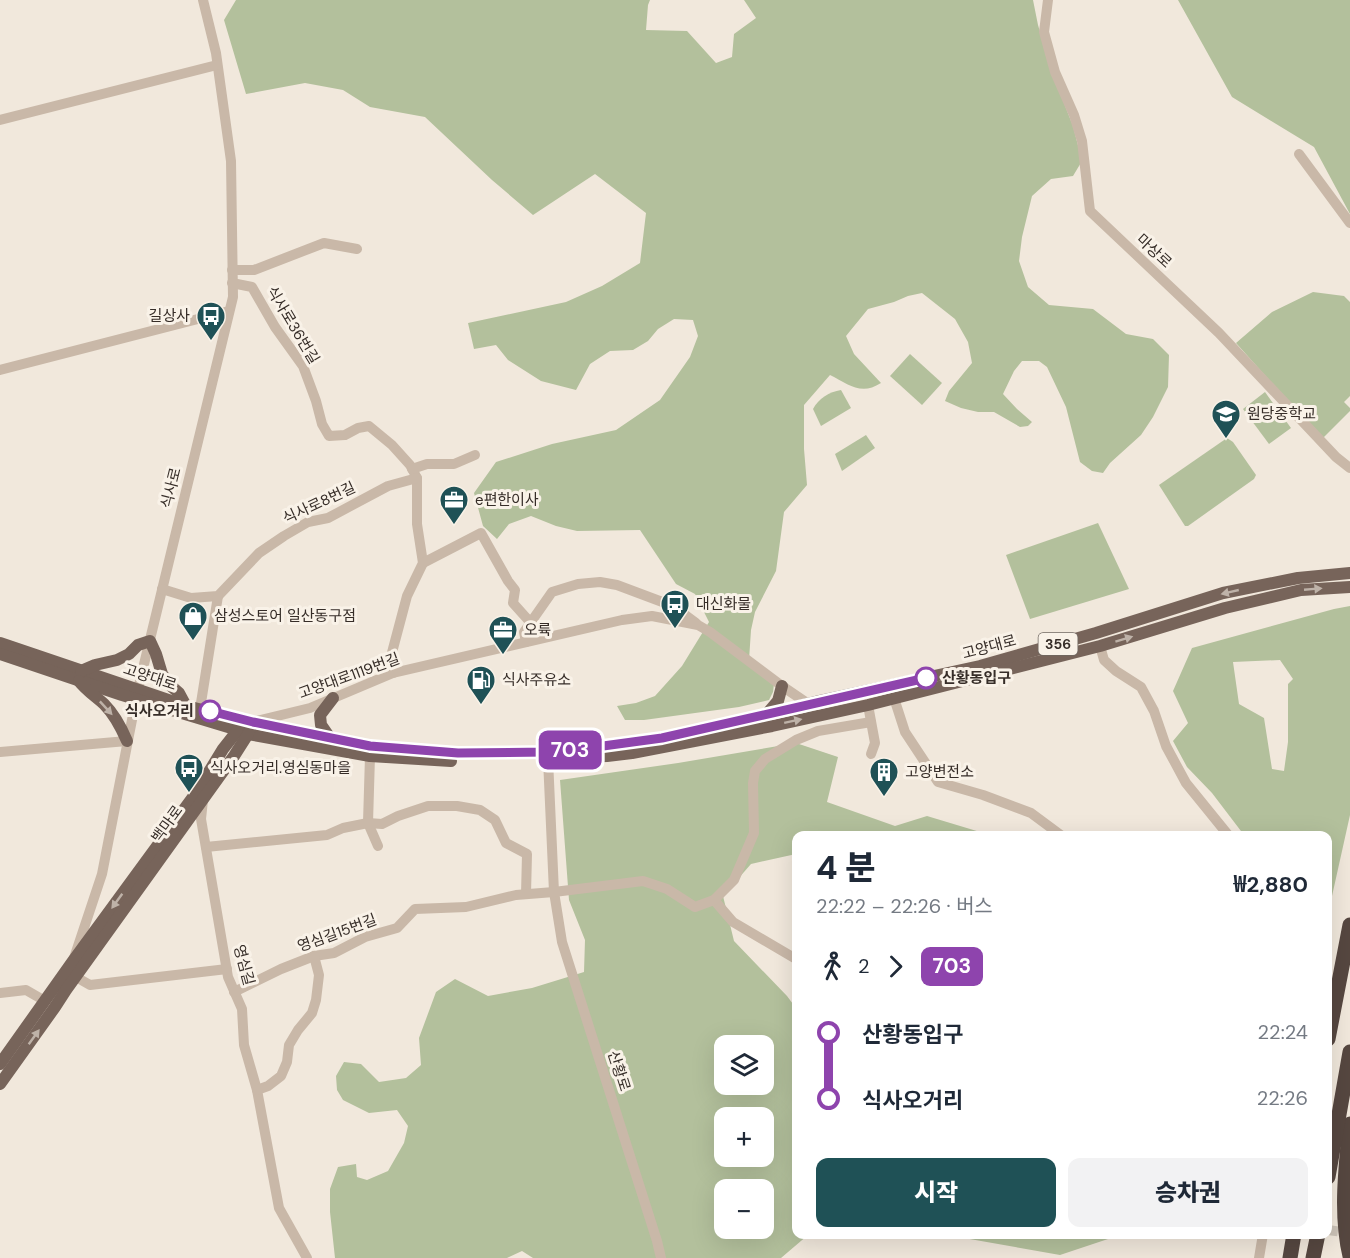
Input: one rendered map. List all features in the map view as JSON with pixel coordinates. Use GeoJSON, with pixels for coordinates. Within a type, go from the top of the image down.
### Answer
{"type":"FeatureCollection","features":[{"type":"Feature","properties":{"kind":"highway"},"geometry":{"type":"LineString","coordinates":[[1332,1018],[1350,925]]}},
{"type":"Feature","properties":{"kind":"highway"},"geometry":{"type":"LineString","coordinates":[[1332,1154],[1350,1052]]}},
{"type":"Feature","properties":{"kind":"highway"},"geometry":{"type":"LineString","coordinates":[[1350,1124],[1345,1227],[1350,1256]]}},
{"type":"Feature","properties":{"kind":"highway"},"geometry":{"type":"LineString","coordinates":[[1290,1258],[1293,1239]]}},
{"type":"Feature","properties":{"kind":"highway"},"geometry":{"type":"LineString","coordinates":[[1313,1258],[1316,1239]]}},
{"type":"Feature","properties":{"kind":"main road","name":"고양대로"},"geometry":{"type":"LineString","coordinates":[[137,694],[200,709],[246,729],[330,738],[370,746],[458,753],[548,752],[662,738],[766,715],[980,666],[1223,593],[1298,578],[1350,573]]}},
{"type":"Feature","properties":{"kind":"main road","name":"고양대로"},"geometry":{"type":"LineString","coordinates":[[0,654],[79,675],[246,729],[369,756],[456,761],[548,759],[632,753],[868,705],[1100,646],[1236,605],[1301,590],[1350,587]]}},
{"type":"Feature","properties":{"kind":"main road"},"geometry":{"type":"LineString","coordinates":[[127,741],[118,722],[104,704],[85,689],[79,675],[95,665],[117,660],[129,654],[138,645],[150,641],[162,674],[179,693],[186,705]]}},
{"type":"Feature","properties":{"kind":"main road","name":"고양대로"},"geometry":{"type":"LineString","coordinates":[[0,643],[79,675]]}},
{"type":"Feature","properties":{"kind":"main road"},"geometry":{"type":"LineString","coordinates":[[766,715],[778,701],[782,686]]}},
{"type":"Feature","properties":{"kind":"main road"},"geometry":{"type":"LineString","coordinates":[[330,738],[321,725],[320,715],[333,698]]}},
{"type":"Feature","properties":{"kind":"main road","name":"백마로"},"geometry":{"type":"LineString","coordinates":[[0,1084],[203,800],[246,729]]}},
{"type":"Feature","properties":{"kind":"main road","name":"백마로"},"geometry":{"type":"LineString","coordinates":[[0,1064],[196,794],[223,749],[246,729]]}},
{"type":"Feature","properties":{"kind":"street","name":"식사로"},"geometry":{"type":"LineString","coordinates":[[76,977],[73,961],[102,874],[137,694],[232,297],[231,161],[217,65],[203,0]]}},
{"type":"Feature","properties":{"kind":"street","name":"마상로"},"geometry":{"type":"LineString","coordinates":[[1048,0],[1044,32],[1055,72],[1074,115],[1082,141],[1090,211],[1219,333],[1336,458],[1350,468]]}},
{"type":"Feature","properties":{"kind":"street"},"geometry":{"type":"LineString","coordinates":[[0,120],[217,65]]}},
{"type":"Feature","properties":{"kind":"street"},"geometry":{"type":"LineString","coordinates":[[1299,154],[1350,223]]}},
{"type":"Feature","properties":{"kind":"street","name":"식사로36번길"},"geometry":{"type":"LineString","coordinates":[[232,270],[254,270],[324,243],[357,249]]}},
{"type":"Feature","properties":{"kind":"street","name":"식사로36번길"},"geometry":{"type":"LineString","coordinates":[[232,283],[252,286],[275,327],[303,366],[322,424],[329,436],[345,435],[358,428],[369,426],[392,445],[414,474]]}},
{"type":"Feature","properties":{"kind":"street"},"geometry":{"type":"LineString","coordinates":[[0,370],[229,311]]}},
{"type":"Feature","properties":{"kind":"street"},"geometry":{"type":"LineString","coordinates":[[393,673],[390,660],[407,596],[423,563],[417,524],[414,474],[427,464],[454,464],[475,455]]}},
{"type":"Feature","properties":{"kind":"street","name":"식사로8번길"},"geometry":{"type":"LineString","coordinates":[[218,596],[259,553],[300,526],[328,518],[414,474]]}},
{"type":"Feature","properties":{"kind":"street"},"geometry":{"type":"LineString","coordinates":[[423,563],[481,533],[515,590],[513,603],[530,622]]}},
{"type":"Feature","properties":{"kind":"street","name":"고양대로1119번길"},"geometry":{"type":"LineString","coordinates":[[526,642],[524,632],[552,592],[578,584],[600,582],[617,585],[673,606],[797,695],[815,716]]}},
{"type":"Feature","properties":{"kind":"street"},"geometry":{"type":"LineString","coordinates":[[162,589],[191,598],[218,596],[200,709]]}},
{"type":"Feature","properties":{"kind":"street","name":"고양대로1119번길"},"geometry":{"type":"LineString","coordinates":[[246,729],[310,708],[393,673],[526,642],[622,620],[652,616],[698,625]]}},
{"type":"Feature","properties":{"kind":"street"},"geometry":{"type":"LineString","coordinates":[[1100,646],[1104,660],[1116,671],[1141,687],[1155,711],[1166,746],[1186,783],[1225,831]]}},
{"type":"Feature","properties":{"kind":"street"},"geometry":{"type":"LineString","coordinates":[[894,698],[904,732],[938,782],[983,795],[1030,813],[1055,831]]}},
{"type":"Feature","properties":{"kind":"street"},"geometry":{"type":"LineString","coordinates":[[868,705],[875,743],[871,754]]}},
{"type":"Feature","properties":{"kind":"street"},"geometry":{"type":"LineString","coordinates":[[554,892],[643,881],[667,890],[695,907],[714,900],[734,880],[754,833],[753,783],[755,771],[765,759],[796,740],[818,731],[871,722]]}},
{"type":"Feature","properties":{"kind":"street"},"geometry":{"type":"LineString","coordinates":[[0,752],[127,741]]}},
{"type":"Feature","properties":{"kind":"street"},"geometry":{"type":"LineString","coordinates":[[369,756],[368,823],[378,846]]}},
{"type":"Feature","properties":{"kind":"street","name":"산황로"},"geometry":{"type":"LineString","coordinates":[[548,759],[554,892],[562,942],[661,1258]]}},
{"type":"Feature","properties":{"kind":"street","name":"영심길"},"geometry":{"type":"LineString","coordinates":[[203,800],[201,819],[228,977],[242,1009],[244,1046],[257,1090],[279,1208],[307,1258]]}},
{"type":"Feature","properties":{"kind":"street"},"geometry":{"type":"LineString","coordinates":[[206,847],[327,835],[343,828],[368,823],[382,824],[428,806],[458,806],[480,810],[495,820],[506,843],[527,854],[526,894]]}},
{"type":"Feature","properties":{"kind":"street","name":"영심길15번길"},"geometry":{"type":"LineString","coordinates":[[234,992],[314,956],[334,953],[365,937],[397,928],[415,909],[466,907],[516,895],[554,892]]}},
{"type":"Feature","properties":{"kind":"street"},"geometry":{"type":"LineString","coordinates":[[714,900],[734,922],[792,957]]}},
{"type":"Feature","properties":{"kind":"street"},"geometry":{"type":"LineString","coordinates":[[257,1090],[268,1086],[281,1076],[287,1062],[289,1046],[312,1013],[319,975],[314,956]]}},
{"type":"Feature","properties":{"kind":"street"},"geometry":{"type":"LineString","coordinates":[[76,977],[90,985],[227,969]]}},
{"type":"Feature","properties":{"kind":"street"},"geometry":{"type":"LineString","coordinates":[[0,993],[26,990],[45,1001]]}},
{"type":"Feature","properties":{"kind":"street"},"geometry":{"type":"LineString","coordinates":[[1259,1258],[1262,1239]]}},
{"type":"Feature","properties":{"kind":"green space"},"geometry":{"type":"Polygon","coordinates":[[[236,0],[650,0],[646,30],[687,31],[716,63],[732,57],[734,34],[756,18],[744,0],[1033,0],[1053,75],[1073,126],[1082,161],[1073,176],[1051,179],[1032,196],[1019,261],[1028,287],[1049,305],[1093,309],[1126,334],[1153,339],[1169,355],[1168,387],[1141,435],[1110,463],[1103,473],[1092,471],[1080,462],[1066,407],[1047,367],[1039,361],[1022,361],[1014,371],[1003,394],[1032,422],[1028,426],[1020,427],[994,412],[978,412],[945,401],[949,391],[972,363],[968,342],[955,319],[922,293],[868,309],[846,336],[854,354],[881,383],[874,387],[861,389],[830,375],[804,405],[807,485],[784,512],[776,571],[755,612],[751,630],[749,660],[774,684],[769,700],[739,707],[644,720],[625,720],[617,706],[636,703],[655,696],[682,666],[709,622],[695,594],[676,584],[640,530],[577,531],[531,516],[509,524],[497,539],[483,526],[474,493],[496,462],[552,444],[616,430],[660,400],[690,357],[698,336],[693,320],[674,319],[658,329],[648,341],[633,350],[610,351],[590,364],[576,390],[541,381],[508,360],[496,345],[474,349],[468,323],[566,302],[602,286],[640,263],[646,213],[595,174],[533,215],[425,117],[370,107],[343,90],[305,83],[246,94],[224,20],[236,0]]]}},
{"type":"Feature","properties":{"kind":"green space"},"geometry":{"type":"Polygon","coordinates":[[[1178,0],[1350,0],[1350,214],[1314,147],[1232,97],[1178,0]]]}},
{"type":"Feature","properties":{"kind":"green space"},"geometry":{"type":"Polygon","coordinates":[[[1313,292],[1344,296],[1350,302],[1350,396],[1344,402],[1350,411],[1322,439],[1236,343],[1272,312],[1313,292]]]}},
{"type":"Feature","properties":{"kind":"green space"},"geometry":{"type":"Polygon","coordinates":[[[910,354],[942,383],[922,405],[890,376],[910,354]]]}},
{"type":"Feature","properties":{"kind":"green space"},"geometry":{"type":"Polygon","coordinates":[[[841,390],[851,408],[821,426],[813,409],[825,396],[841,390]]]}},
{"type":"Feature","properties":{"kind":"green space"},"geometry":{"type":"Polygon","coordinates":[[[1265,392],[1291,428],[1269,444],[1243,409],[1265,392]]]}},
{"type":"Feature","properties":{"kind":"green space"},"geometry":{"type":"Polygon","coordinates":[[[866,435],[875,448],[842,471],[835,454],[866,435]]]}},
{"type":"Feature","properties":{"kind":"green space"},"geometry":{"type":"Polygon","coordinates":[[[1227,438],[1233,442],[1256,475],[1254,479],[1185,526],[1159,485],[1227,438]]]}},
{"type":"Feature","properties":{"kind":"green space"},"geometry":{"type":"Polygon","coordinates":[[[1098,523],[1129,589],[1030,619],[1006,555],[1098,523]]]}},
{"type":"Feature","properties":{"kind":"green space"},"geometry":{"type":"Polygon","coordinates":[[[1350,606],[1350,815],[1332,896],[1332,831],[1241,831],[1212,793],[1187,767],[1173,741],[1188,723],[1173,691],[1192,648],[1350,606]],[[1280,660],[1233,662],[1239,704],[1264,718],[1272,769],[1284,771],[1288,742],[1288,684],[1293,679],[1280,660]]]}},
{"type":"Feature","properties":{"kind":"green space"},"geometry":{"type":"Polygon","coordinates":[[[796,743],[838,757],[827,802],[895,826],[927,816],[977,831],[792,831],[792,855],[751,864],[723,896],[734,941],[792,1003],[792,1239],[803,1239],[781,1258],[533,1258],[522,1251],[507,1258],[335,1258],[330,1189],[338,1167],[356,1164],[357,1177],[367,1180],[388,1171],[404,1143],[408,1126],[397,1110],[369,1113],[343,1100],[337,1090],[336,1076],[344,1062],[361,1064],[379,1082],[406,1078],[421,1065],[419,1038],[436,992],[455,979],[488,996],[532,988],[584,972],[585,940],[569,900],[560,780],[796,743]]]}},
{"type":"Feature","properties":{"kind":"green space"},"geometry":{"type":"Polygon","coordinates":[[[970,1239],[1108,1239],[1060,1255],[970,1239]]]}},
{"type":"Feature","properties":{"kind":"tunnel"},"geometry":{"type":"LineString","coordinates":[[1332,1231],[1350,1233]]}},
{"type":"Feature","properties":{"kind":"bus line","name":"703"},"geometry":{"type":"LineString","coordinates":[[210,711],[370,746],[458,753],[548,752],[662,738],[926,678]]}},
{"type":"Feature","properties":{"kind":"place","name":"길상사"},"geometry":{"type":"Point","coordinates":[211,342]}},
{"type":"Feature","properties":{"kind":"place","name":"원당중학교"},"geometry":{"type":"Point","coordinates":[1226,440]}},
{"type":"Feature","properties":{"kind":"place","name":"e편한이사"},"geometry":{"type":"Point","coordinates":[454,526]}},
{"type":"Feature","properties":{"kind":"place","name":"대신화물"},"geometry":{"type":"Point","coordinates":[675,630]}},
{"type":"Feature","properties":{"kind":"place","name":"삼성스토어 일산동구점"},"geometry":{"type":"Point","coordinates":[193,642]}},
{"type":"Feature","properties":{"kind":"place","name":"오륙"},"geometry":{"type":"Point","coordinates":[503,656]}},
{"type":"Feature","properties":{"kind":"place","name":"산황동입구"},"geometry":{"type":"Point","coordinates":[926,678]}},
{"type":"Feature","properties":{"kind":"place","name":"식사주유소"},"geometry":{"type":"Point","coordinates":[481,706]}},
{"type":"Feature","properties":{"kind":"place","name":"식사오거리"},"geometry":{"type":"Point","coordinates":[210,711]}},
{"type":"Feature","properties":{"kind":"place","name":"식사오거리.영심동마을"},"geometry":{"type":"Point","coordinates":[189,794]}},
{"type":"Feature","properties":{"kind":"place","name":"고양변전소"},"geometry":{"type":"Point","coordinates":[884,798]}}]}
